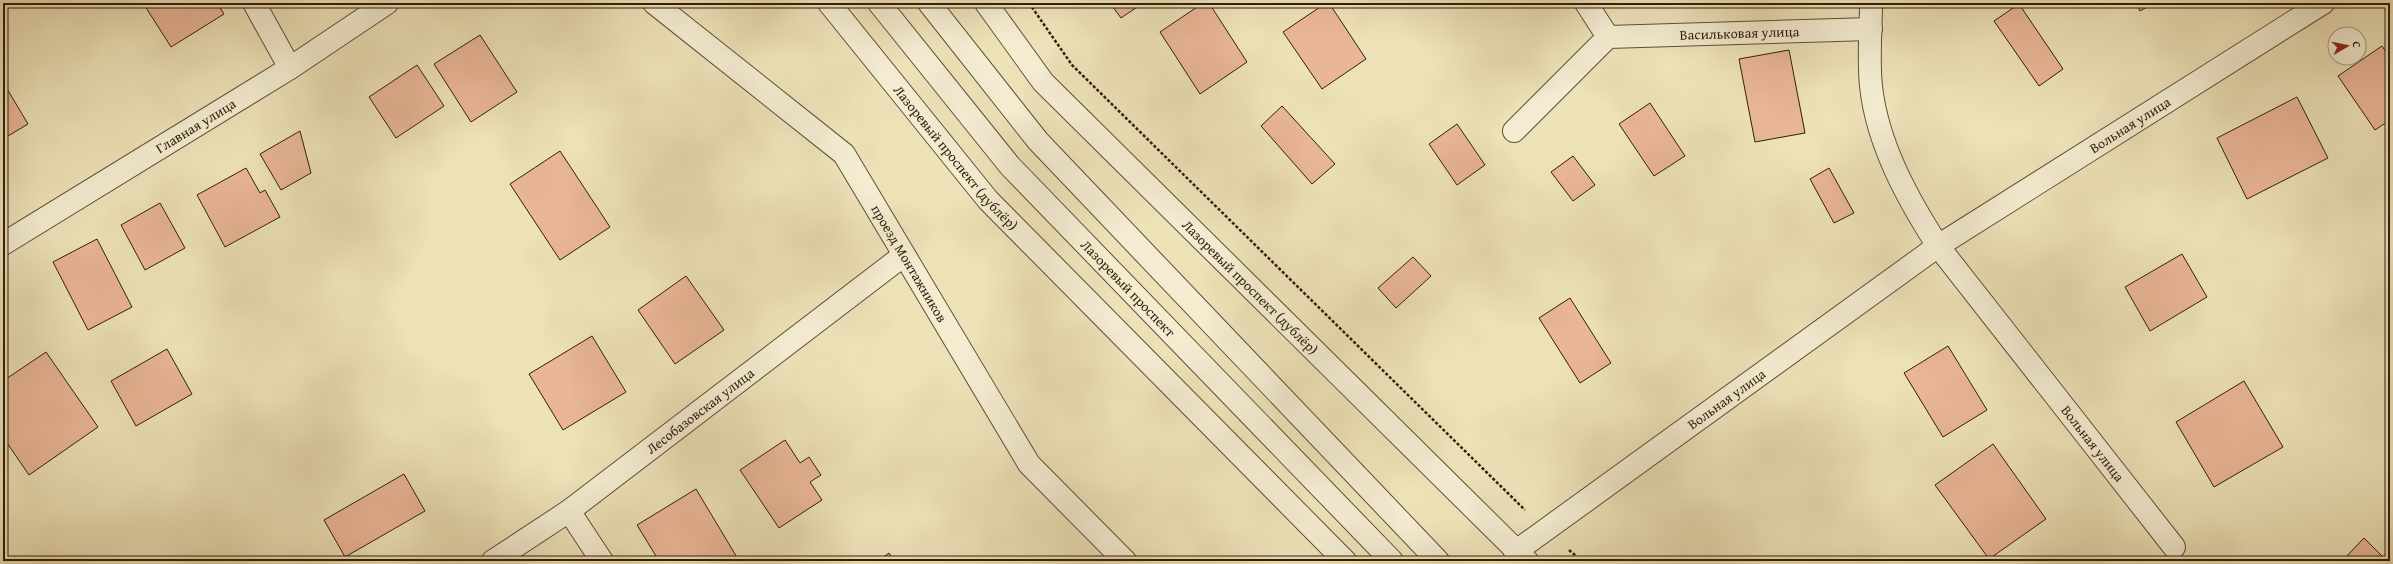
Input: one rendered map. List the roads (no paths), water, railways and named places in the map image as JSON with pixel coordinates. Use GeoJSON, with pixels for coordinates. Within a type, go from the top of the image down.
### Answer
{"type":"FeatureCollection","features":[{"type":"Feature","properties":{"kind":"street"},"geometry":{"type":"LineString","coordinates":[[254,3],[290,68]]}},
{"type":"Feature","properties":{"kind":"street","name":"Главная улица"},"geometry":{"type":"LineString","coordinates":[[3,244],[290,68],[387,3]]}},
{"type":"Feature","properties":{"kind":"street","name":"проезд Монтажников"},"geometry":{"type":"LineString","coordinates":[[654,3],[844,154],[1029,464],[1125,561]]}},
{"type":"Feature","properties":{"kind":"street","name":"Лазоревый проспект (дублёр)"},"geometry":{"type":"LineString","coordinates":[[830,3],[988,200],[1344,561]]}},
{"type":"Feature","properties":{"kind":"street","name":"Лазоревый проспект"},"geometry":{"type":"LineString","coordinates":[[879,3],[1010,166],[1392,561]]}},
{"type":"Feature","properties":{"kind":"street"},"geometry":{"type":"LineString","coordinates":[[929,3],[1038,142],[1438,561]]}},
{"type":"Feature","properties":{"kind":"street","name":"Лазоревый проспект (дублёр)"},"geometry":{"type":"LineString","coordinates":[[986,3],[1043,82],[1521,556]]}},
{"type":"Feature","properties":{"kind":"street"},"geometry":{"type":"LineString","coordinates":[[1514,131],[1608,37],[1586,3]]}},
{"type":"Feature","properties":{"kind":"street","name":"Вольная улица"},"geometry":{"type":"LineString","coordinates":[[1871,3],[1871,86],[1886,150],[1919,216],[1938,246],[2174,547]]}},
{"type":"Feature","properties":{"kind":"street","name":"Вольная улица"},"geometry":{"type":"LineString","coordinates":[[1521,556],[1545,530],[1938,246],[2323,3]]}},
{"type":"Feature","properties":{"kind":"street","name":"Васильковая улица"},"geometry":{"type":"LineString","coordinates":[[1608,37],[1871,29]]}},
{"type":"Feature","properties":{"kind":"street","name":"Лесобазовская улица"},"geometry":{"type":"LineString","coordinates":[[493,561],[569,511],[904,255]]}},
{"type":"Feature","properties":{"kind":"street"},"geometry":{"type":"LineString","coordinates":[[569,511],[602,561]]}}]}
